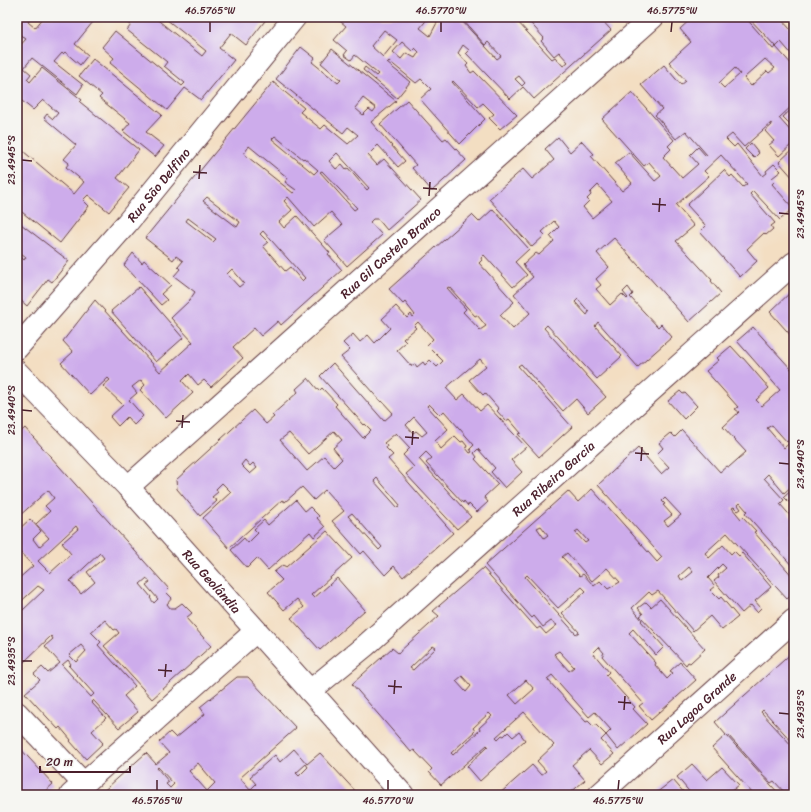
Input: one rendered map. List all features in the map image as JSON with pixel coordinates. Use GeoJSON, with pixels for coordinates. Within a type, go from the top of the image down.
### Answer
{"type":"FeatureCollection","features":[{"type":"Feature","properties":{"kind":"street","name":"Rua São Delfino"},"geometry":{"type":"LineString","coordinates":[[17,348],[127,223],[295,17]]}},
{"type":"Feature","properties":{"kind":"street","name":"Rua Gil Castelo Branco"},"geometry":{"type":"LineString","coordinates":[[128,487],[653,17]]}},
{"type":"Feature","properties":{"kind":"street","name":"Rua Ribeiro Garcia"},"geometry":{"type":"LineString","coordinates":[[310,691],[365,646],[794,263]]}},
{"type":"Feature","properties":{"kind":"street","name":"Rua Geolândia"},"geometry":{"type":"LineString","coordinates":[[17,372],[128,487],[403,795]]}},
{"type":"Feature","properties":{"kind":"street","name":"Rua Lagoa Grande"},"geometry":{"type":"LineString","coordinates":[[600,795],[794,620]]}},
{"type":"Feature","properties":{"kind":"street"},"geometry":{"type":"LineString","coordinates":[[17,713],[77,789],[256,631]]}},
{"type":"Feature","properties":{"kind":"building"},"geometry":{"type":"Polygon","coordinates":[[[17,17],[32,17],[28,22],[35,28],[44,17],[97,17],[75,44],[88,55],[80,65],[65,52],[63,54],[62,53],[54,62],[83,85],[77,94],[32,58],[24,68],[31,74],[27,79],[30,82],[42,68],[82,100],[80,102],[139,150],[117,178],[129,188],[109,212],[88,195],[83,200],[89,206],[60,243],[17,208],[17,146],[74,194],[84,182],[66,167],[69,163],[64,159],[76,145],[44,118],[47,114],[53,119],[58,113],[43,100],[33,110],[17,97],[17,49],[26,39],[19,34],[17,37],[17,17]]]}},
{"type":"Feature","properties":{"kind":"building"},"geometry":{"type":"Polygon","coordinates":[[[121,17],[154,17],[202,56],[206,51],[166,19],[168,17],[268,17],[246,45],[231,33],[219,48],[234,60],[201,100],[185,88],[167,110],[110,63],[114,58],[102,47],[115,31],[182,86],[185,83],[164,66],[167,62],[127,30],[131,25],[121,17]]]}},
{"type":"Feature","properties":{"kind":"building"},"geometry":{"type":"Polygon","coordinates":[[[335,17],[429,17],[420,28],[430,36],[440,17],[519,17],[516,20],[552,59],[555,57],[563,66],[568,62],[559,52],[554,56],[541,41],[544,38],[525,17],[599,17],[611,30],[534,99],[523,87],[510,99],[466,53],[469,50],[463,45],[458,53],[468,64],[466,66],[471,73],[474,71],[517,115],[500,129],[489,118],[494,114],[483,103],[478,107],[453,81],[452,82],[485,119],[460,144],[420,99],[431,89],[421,79],[416,83],[389,61],[387,63],[410,82],[397,98],[363,70],[365,67],[376,76],[378,74],[355,55],[351,60],[344,55],[347,51],[334,40],[346,26],[335,17]],[[462,19],[461,20],[497,59],[501,56],[488,42],[485,45],[462,19]],[[384,30],[371,46],[383,57],[397,40],[384,30]],[[402,42],[393,52],[401,59],[406,53],[415,58],[419,52],[415,48],[412,51],[402,42]],[[519,76],[515,79],[522,86],[525,83],[519,76]]]}},
{"type":"Feature","properties":{"kind":"building"},"geometry":{"type":"Polygon","coordinates":[[[693,17],[745,17],[773,49],[776,47],[794,67],[794,104],[779,118],[794,135],[794,148],[791,145],[779,156],[769,145],[774,141],[765,131],[772,125],[771,123],[744,147],[732,134],[726,139],[734,147],[737,144],[763,176],[774,164],[781,171],[772,178],[775,181],[772,184],[793,208],[780,220],[753,191],[750,194],[775,223],[771,226],[773,229],[766,235],[764,233],[747,249],[757,261],[740,277],[700,232],[706,226],[687,205],[724,170],[730,177],[732,175],[743,187],[747,184],[721,155],[704,171],[709,176],[676,205],[694,226],[676,241],[712,280],[711,281],[721,293],[689,322],[614,238],[597,253],[609,267],[596,279],[601,285],[596,289],[610,305],[622,294],[627,299],[628,298],[623,292],[628,287],[633,294],[630,297],[658,327],[661,324],[672,337],[638,367],[598,322],[595,326],[622,356],[597,379],[547,325],[544,328],[606,397],[588,413],[576,399],[563,411],[521,364],[518,366],[572,427],[539,457],[518,434],[521,433],[509,419],[506,421],[497,411],[499,409],[485,393],[483,395],[469,380],[486,366],[480,359],[446,388],[457,400],[464,394],[480,411],[487,405],[526,447],[511,460],[522,472],[505,488],[491,472],[495,468],[478,449],[474,453],[477,457],[475,459],[498,484],[484,497],[488,502],[477,512],[469,504],[468,506],[464,501],[463,503],[426,463],[432,458],[426,452],[419,459],[471,517],[457,529],[406,474],[414,467],[403,455],[410,448],[396,433],[384,443],[387,446],[386,448],[393,455],[388,459],[453,533],[403,577],[394,566],[385,575],[364,551],[361,554],[332,521],[344,511],[325,490],[314,500],[302,487],[285,502],[282,500],[229,548],[203,518],[231,492],[222,483],[216,489],[218,492],[212,497],[217,501],[200,516],[177,489],[176,480],[253,410],[266,424],[274,417],[272,415],[298,392],[296,389],[308,378],[319,391],[322,388],[337,404],[335,406],[363,438],[371,430],[365,424],[364,425],[320,376],[333,363],[384,421],[393,413],[382,401],[381,402],[341,357],[350,350],[343,343],[353,334],[360,342],[368,335],[375,343],[390,328],[382,319],[396,306],[407,318],[411,314],[413,317],[415,315],[405,302],[403,304],[389,289],[472,215],[479,222],[493,209],[529,249],[515,262],[527,275],[513,287],[484,255],[479,263],[514,302],[500,315],[513,329],[530,313],[514,294],[533,277],[523,265],[536,253],[539,255],[554,241],[550,236],[559,227],[554,221],[542,232],[545,235],[532,247],[489,199],[523,169],[532,179],[554,160],[545,149],[558,137],[570,152],[582,141],[594,154],[591,156],[622,191],[632,183],[615,163],[629,152],[655,181],[661,176],[649,162],[644,166],[602,119],[632,92],[674,140],[668,146],[671,149],[663,157],[682,178],[698,164],[690,155],[698,147],[706,156],[707,155],[686,131],[676,139],[655,115],[662,109],[641,85],[664,65],[681,85],[686,81],[669,62],[691,42],[680,29],[693,17]],[[765,59],[744,78],[751,86],[767,71],[769,73],[775,68],[765,59]],[[735,68],[719,83],[724,88],[740,74],[735,68]],[[598,185],[590,193],[591,195],[587,199],[589,201],[583,207],[592,218],[612,201],[598,185]],[[449,287],[447,288],[466,309],[463,312],[480,330],[486,326],[449,287]],[[578,299],[575,302],[587,315],[589,312],[578,299]],[[418,322],[414,326],[416,328],[403,339],[406,342],[397,350],[411,366],[415,364],[417,367],[423,362],[425,365],[430,360],[437,367],[443,361],[427,345],[433,339],[418,322]],[[429,404],[427,406],[448,429],[435,441],[441,449],[455,436],[461,442],[463,441],[470,453],[472,452],[470,449],[474,445],[444,411],[440,415],[429,404]],[[414,417],[406,425],[413,433],[416,431],[422,436],[427,432],[414,417]],[[334,431],[308,454],[289,433],[280,440],[307,471],[324,456],[334,467],[342,459],[333,448],[342,440],[334,431]],[[245,460],[241,465],[250,474],[257,468],[253,463],[250,466],[245,460]],[[377,478],[374,481],[398,508],[400,505],[377,478]],[[352,513],[348,516],[379,550],[382,547],[352,513]]]}},
{"type":"Feature","properties":{"kind":"building"},"geometry":{"type":"Polygon","coordinates":[[[748,17],[779,17],[791,30],[794,27],[794,57],[781,42],[776,47],[748,17]]]}},
{"type":"Feature","properties":{"kind":"building"},"geometry":{"type":"Polygon","coordinates":[[[301,47],[315,58],[312,62],[338,83],[341,80],[321,63],[332,49],[396,101],[371,122],[405,161],[398,167],[378,145],[368,155],[377,165],[384,159],[421,200],[387,230],[378,219],[373,219],[370,222],[382,235],[347,266],[324,240],[342,225],[331,212],[314,227],[288,197],[284,201],[292,210],[279,222],[284,228],[297,216],[330,253],[328,254],[342,270],[281,325],[278,321],[261,336],[254,328],[233,347],[243,358],[211,387],[204,380],[198,385],[189,374],[182,381],[193,393],[166,418],[140,390],[145,385],[141,380],[132,387],[137,393],[129,400],[143,416],[134,425],[127,417],[118,426],[110,417],[123,405],[103,386],[110,380],[108,378],[90,395],[61,363],[73,352],[63,341],[95,300],[160,372],[193,342],[171,318],[189,301],[195,292],[174,276],[180,269],[178,267],[183,261],[176,256],[173,260],[145,238],[258,100],[273,82],[304,108],[300,112],[321,129],[325,125],[348,144],[358,135],[348,127],[343,133],[276,79],[301,47]],[[363,98],[355,108],[363,115],[369,109],[373,112],[376,108],[363,98]],[[275,136],[272,139],[314,174],[318,170],[304,158],[303,159],[275,136]],[[249,146],[244,154],[293,193],[296,190],[285,182],[288,178],[249,146]],[[337,153],[329,161],[336,169],[342,164],[346,169],[348,168],[367,190],[369,188],[337,153]],[[322,171],[320,172],[354,210],[357,208],[322,171]],[[207,197],[203,201],[237,227],[240,222],[207,197]],[[188,218],[186,221],[213,242],[216,239],[188,218]],[[263,231],[260,234],[268,242],[263,246],[285,271],[290,267],[302,281],[305,278],[263,231]],[[232,269],[227,274],[239,287],[244,283],[232,269]]]}},
{"type":"Feature","properties":{"kind":"building"},"geometry":{"type":"Polygon","coordinates":[[[93,59],[162,115],[146,132],[164,146],[155,157],[123,131],[130,123],[99,98],[102,95],[79,76],[93,59]]]}},
{"type":"Feature","properties":{"kind":"building"},"geometry":{"type":"Polygon","coordinates":[[[407,100],[443,140],[446,138],[466,160],[432,191],[412,168],[416,165],[380,124],[407,100]]]}},
{"type":"Feature","properties":{"kind":"building"},"geometry":{"type":"Polygon","coordinates":[[[794,107],[794,128],[783,117],[794,107]]]}},
{"type":"Feature","properties":{"kind":"building"},"geometry":{"type":"Polygon","coordinates":[[[751,143],[759,153],[754,158],[745,149],[751,143]]]}},
{"type":"Feature","properties":{"kind":"building"},"geometry":{"type":"Polygon","coordinates":[[[794,148],[794,179],[779,162],[794,148]]]}},
{"type":"Feature","properties":{"kind":"building"},"geometry":{"type":"Polygon","coordinates":[[[17,221],[69,261],[52,282],[48,279],[27,306],[17,297],[17,262],[21,257],[24,260],[26,257],[17,250],[17,221]]]}},
{"type":"Feature","properties":{"kind":"building"},"geometry":{"type":"Polygon","coordinates":[[[133,253],[142,263],[144,260],[171,285],[161,294],[167,300],[161,305],[124,265],[133,253]]]}},
{"type":"Feature","properties":{"kind":"building"},"geometry":{"type":"Polygon","coordinates":[[[139,287],[183,338],[156,362],[111,311],[139,287]]]}},
{"type":"Feature","properties":{"kind":"building"},"geometry":{"type":"Polygon","coordinates":[[[794,289],[794,339],[770,312],[794,289]]]}},
{"type":"Feature","properties":{"kind":"building"},"geometry":{"type":"Polygon","coordinates":[[[753,327],[792,370],[794,368],[794,376],[792,378],[794,380],[794,436],[787,442],[772,425],[767,428],[784,448],[794,439],[794,484],[784,493],[768,474],[764,478],[784,500],[780,504],[794,520],[794,531],[790,535],[794,539],[794,568],[745,513],[747,511],[740,503],[738,505],[741,509],[738,511],[734,507],[732,508],[741,519],[743,517],[756,531],[754,532],[794,578],[794,593],[787,599],[727,533],[705,553],[709,558],[723,545],[731,554],[734,551],[739,556],[742,553],[771,587],[755,601],[761,608],[757,612],[751,605],[742,613],[714,581],[726,568],[722,564],[708,578],[715,586],[710,590],[719,599],[721,597],[738,617],[722,630],[710,616],[693,631],[658,591],[652,595],[649,592],[632,608],[642,620],[641,621],[664,647],[656,655],[633,629],[629,633],[656,663],[655,665],[667,679],[673,673],[670,671],[680,662],[696,680],[651,720],[639,706],[643,703],[602,656],[604,653],[599,647],[593,653],[609,672],[606,675],[635,707],[633,709],[647,724],[618,750],[606,735],[601,740],[614,754],[602,764],[589,750],[572,765],[585,780],[568,795],[498,795],[532,765],[541,775],[546,771],[537,761],[554,745],[524,712],[496,737],[498,739],[508,732],[513,737],[519,732],[525,740],[480,781],[467,766],[488,746],[487,745],[441,785],[429,772],[432,769],[414,750],[411,752],[352,684],[392,648],[398,653],[439,616],[433,611],[483,568],[537,629],[540,627],[546,634],[557,625],[551,621],[543,627],[534,616],[532,618],[485,565],[568,491],[578,502],[592,489],[657,562],[662,557],[598,485],[638,448],[661,474],[669,467],[657,454],[663,448],[659,443],[671,433],[675,437],[682,430],[720,472],[727,466],[729,467],[746,452],[723,427],[739,412],[735,409],[738,407],[706,371],[719,360],[717,358],[731,346],[769,388],[756,400],[762,406],[780,390],[737,341],[753,327]],[[665,498],[662,501],[665,504],[663,505],[672,515],[664,521],[668,526],[681,515],[665,498]],[[541,526],[537,528],[544,538],[548,535],[541,526]],[[578,530],[575,532],[585,543],[588,541],[578,530]],[[567,553],[562,557],[580,576],[583,574],[594,586],[600,581],[608,589],[620,582],[607,568],[592,581],[567,553]],[[689,567],[679,576],[682,581],[693,572],[689,567]],[[527,575],[525,577],[576,634],[579,632],[562,613],[586,591],[582,587],[558,608],[527,575]],[[433,646],[410,668],[413,670],[436,648],[433,646]],[[559,651],[554,654],[569,671],[574,667],[559,651]],[[552,675],[547,679],[586,722],[588,721],[593,726],[596,725],[606,735],[611,730],[595,712],[589,717],[552,675]],[[462,676],[456,681],[466,692],[471,686],[462,676]],[[526,680],[509,695],[517,704],[534,689],[526,680]],[[489,713],[473,728],[475,731],[451,753],[453,755],[480,730],[479,728],[492,716],[489,713]]]}},
{"type":"Feature","properties":{"kind":"building"},"geometry":{"type":"Polygon","coordinates":[[[680,391],[683,394],[685,393],[697,406],[684,419],[668,401],[680,391]]]}},
{"type":"Feature","properties":{"kind":"building"},"geometry":{"type":"Polygon","coordinates":[[[25,428],[169,589],[166,592],[172,598],[167,604],[170,608],[175,608],[182,603],[192,613],[186,618],[211,646],[152,699],[104,646],[119,633],[116,629],[114,630],[105,620],[91,632],[101,642],[98,645],[135,686],[124,696],[138,712],[119,728],[93,700],[91,702],[106,718],[92,731],[103,743],[86,759],[60,727],[58,729],[25,693],[40,680],[34,674],[42,667],[48,673],[60,663],[45,646],[53,639],[51,636],[24,662],[19,656],[17,658],[17,611],[21,607],[23,610],[44,590],[38,586],[17,605],[17,580],[33,566],[17,549],[17,531],[30,519],[41,531],[33,539],[39,547],[49,538],[36,524],[50,511],[45,506],[54,498],[48,490],[17,518],[17,435],[25,428]],[[76,526],[38,561],[50,573],[71,554],[62,543],[78,529],[76,526]],[[100,553],[70,581],[81,594],[95,582],[87,572],[104,558],[100,553]],[[147,578],[140,584],[154,603],[158,599],[146,585],[150,582],[147,578]],[[81,645],[69,655],[76,662],[86,651],[81,645]],[[68,660],[62,665],[91,697],[94,694],[69,666],[71,664],[68,660]]]}},
{"type":"Feature","properties":{"kind":"building"},"geometry":{"type":"Polygon","coordinates":[[[794,488],[794,503],[792,505],[784,497],[794,488]]]}},
{"type":"Feature","properties":{"kind":"building"},"geometry":{"type":"Polygon","coordinates":[[[296,500],[305,511],[310,507],[319,516],[317,518],[325,527],[314,537],[310,532],[268,570],[257,558],[247,568],[231,550],[244,538],[248,543],[258,533],[254,529],[264,520],[268,525],[296,500]]]}},
{"type":"Feature","properties":{"kind":"building"},"geometry":{"type":"Polygon","coordinates":[[[327,531],[352,558],[311,595],[314,598],[337,578],[365,610],[320,650],[291,618],[304,607],[297,599],[284,610],[268,592],[282,580],[274,572],[283,565],[286,567],[327,531]]]}},
{"type":"Feature","properties":{"kind":"building"},"geometry":{"type":"Polygon","coordinates":[[[660,599],[705,649],[686,665],[640,616],[643,614],[638,608],[646,602],[651,607],[660,599]]]}},
{"type":"Feature","properties":{"kind":"building"},"geometry":{"type":"Polygon","coordinates":[[[794,651],[794,744],[763,710],[761,712],[794,748],[794,795],[783,795],[785,793],[774,781],[771,783],[728,735],[727,736],[780,795],[754,795],[712,748],[726,735],[715,722],[794,651]]]}},
{"type":"Feature","properties":{"kind":"building"},"geometry":{"type":"Polygon","coordinates":[[[237,677],[248,677],[296,728],[240,778],[250,790],[256,784],[250,777],[275,755],[280,762],[294,749],[307,764],[320,753],[359,795],[99,795],[146,753],[156,764],[169,753],[159,742],[170,732],[176,738],[205,714],[200,707],[237,677]],[[198,763],[189,771],[207,791],[215,783],[198,763]],[[306,764],[296,773],[299,776],[308,767],[306,764]],[[158,767],[157,768],[169,782],[166,784],[170,788],[174,784],[158,767]]]}},
{"type":"Feature","properties":{"kind":"building"},"geometry":{"type":"Polygon","coordinates":[[[17,745],[53,784],[41,795],[17,795],[17,745]]]}},
{"type":"Feature","properties":{"kind":"building"},"geometry":{"type":"Polygon","coordinates":[[[692,764],[707,780],[722,767],[739,785],[729,793],[731,795],[692,795],[677,777],[692,764]]]}},
{"type":"Feature","properties":{"kind":"building"},"geometry":{"type":"Polygon","coordinates":[[[673,780],[686,795],[659,795],[656,793],[673,780]]]}}]}
